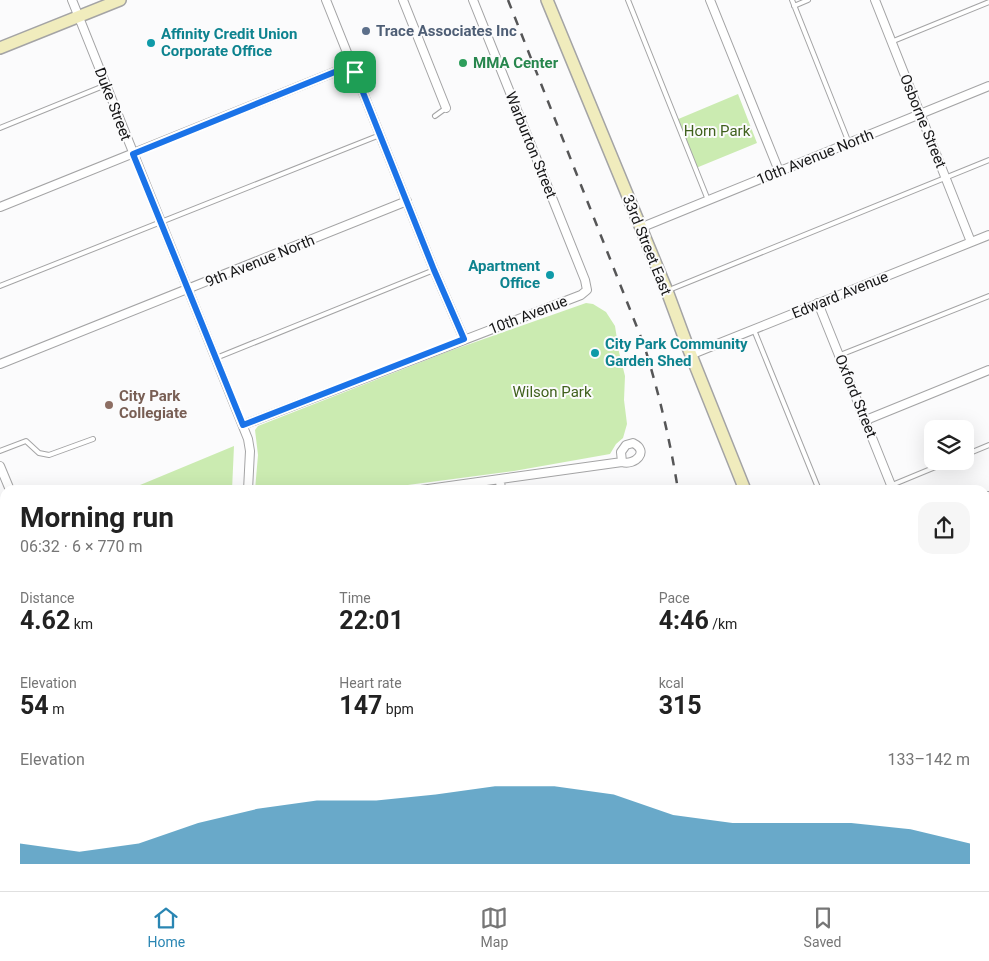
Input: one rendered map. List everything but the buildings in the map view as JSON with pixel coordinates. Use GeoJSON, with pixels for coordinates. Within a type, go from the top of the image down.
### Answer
{"type":"FeatureCollection","features":[{"type":"Feature","properties":{"kind":"street","name":"Duke Street"},"geometry":{"type":"LineString","coordinates":[[72,0],[160,223],[243,425],[250,451],[248,485]]}},
{"type":"Feature","properties":{"kind":"street"},"geometry":{"type":"LineString","coordinates":[[0,48],[120,0]]}},
{"type":"Feature","properties":{"kind":"street"},"geometry":{"type":"LineString","coordinates":[[326,0],[434,270],[464,339]]}},
{"type":"Feature","properties":{"kind":"street"},"geometry":{"type":"LineString","coordinates":[[403,0],[446,108]]}},
{"type":"Feature","properties":{"kind":"street","name":"Warburton Street"},"geometry":{"type":"LineString","coordinates":[[473,0],[586,280],[587,290]]}},
{"type":"Feature","properties":{"kind":"street","name":"33rd Street East"},"geometry":{"type":"LineString","coordinates":[[547,0],[743,485]]}},
{"type":"Feature","properties":{"kind":"street"},"geometry":{"type":"LineString","coordinates":[[710,0],[779,171]]}},
{"type":"Feature","properties":{"kind":"street","name":"Osborne Street"},"geometry":{"type":"LineString","coordinates":[[875,0],[971,242]]}},
{"type":"Feature","properties":{"kind":"street"},"geometry":{"type":"LineString","coordinates":[[0,206],[352,65]]}},
{"type":"Feature","properties":{"kind":"street","name":"10th Avenue North"},"geometry":{"type":"LineString","coordinates":[[640,228],[989,86]]}},
{"type":"Feature","properties":{"kind":"street","name":"9th Avenue North"},"geometry":{"type":"LineString","coordinates":[[0,364],[407,201]]}},
{"type":"Feature","properties":{"kind":"street","name":"Edward Avenue"},"geometry":{"type":"LineString","coordinates":[[690,355],[989,234]]}},
{"type":"Feature","properties":{"kind":"street","name":"10th Avenue"},"geometry":{"type":"LineString","coordinates":[[243,425],[581,295],[587,290]]}},
{"type":"Feature","properties":{"kind":"street","name":"Oxford Street"},"geometry":{"type":"LineString","coordinates":[[818,303],[892,485]]}},
{"type":"Feature","properties":{"kind":"street"},"geometry":{"type":"LineString","coordinates":[[866,420],[989,370]]}},
{"type":"Feature","properties":{"kind":"street"},"geometry":{"type":"LineString","coordinates":[[460,485],[622,462]]}},
{"type":"Feature","properties":{"kind":"street"},"geometry":{"type":"LineString","coordinates":[[0,466],[8,485]]}},
{"type":"Feature","properties":{"kind":"street"},"geometry":{"type":"LineString","coordinates":[[500,480],[501,485]]}},
{"type":"Feature","properties":{"kind":"lane"},"geometry":{"type":"LineString","coordinates":[[628,0],[708,200]]}},
{"type":"Feature","properties":{"kind":"lane"},"geometry":{"type":"LineString","coordinates":[[792,0],[849,143]]}},
{"type":"Feature","properties":{"kind":"lane"},"geometry":{"type":"LineString","coordinates":[[794,6],[808,0]]}},
{"type":"Feature","properties":{"kind":"lane"},"geometry":{"type":"LineString","coordinates":[[891,42],[989,2]]}},
{"type":"Feature","properties":{"kind":"lane"},"geometry":{"type":"LineString","coordinates":[[0,128],[106,85]]}},
{"type":"Feature","properties":{"kind":"lane"},"geometry":{"type":"LineString","coordinates":[[435,116],[446,108]]}},
{"type":"Feature","properties":{"kind":"lane"},"geometry":{"type":"LineString","coordinates":[[0,286],[380,135]]}},
{"type":"Feature","properties":{"kind":"lane"},"geometry":{"type":"LineString","coordinates":[[666,291],[989,160]]}},
{"type":"Feature","properties":{"kind":"lane"},"geometry":{"type":"LineString","coordinates":[[216,358],[434,270]]}},
{"type":"Feature","properties":{"kind":"lane"},"geometry":{"type":"LineString","coordinates":[[840,355],[989,296]]}},
{"type":"Feature","properties":{"kind":"lane"},"geometry":{"type":"LineString","coordinates":[[754,330],[817,485]]}},
{"type":"Feature","properties":{"kind":"lane"},"geometry":{"type":"LineString","coordinates":[[0,451],[26,441],[39,452],[49,455],[93,439]]}},
{"type":"Feature","properties":{"kind":"lane"},"geometry":{"type":"LineString","coordinates":[[974,451],[989,445]]}},
{"type":"Feature","properties":{"kind":"lane"},"geometry":{"type":"LineString","coordinates":[[899,485],[931,470]]}},
{"type":"Feature","properties":{"kind":"green space","name":"Horn Park"},"geometry":{"type":"Polygon","coordinates":[[[738,94],[757,143],[696,168],[676,120],[738,94]]]}},
{"type":"Feature","properties":{"kind":"green space","name":"Wilson Park"},"geometry":{"type":"Polygon","coordinates":[[[586,303],[593,304],[606,312],[615,326],[625,376],[624,400],[627,424],[623,438],[616,444],[610,454],[514,471],[408,485],[255,485],[258,455],[255,430],[258,426],[447,352],[586,303]]]}},
{"type":"Feature","properties":{"kind":"green space"},"geometry":{"type":"Polygon","coordinates":[[[234,446],[232,485],[140,485],[234,446]]]}},
{"type":"Feature","properties":{"kind":"railway"},"geometry":{"type":"LineString","coordinates":[[508,0],[644,345],[664,417],[677,485]]}},
{"type":"Feature","properties":{"kind":"place","name":"Trace Associates Inc"},"geometry":{"type":"Point","coordinates":[366,31]}},
{"type":"Feature","properties":{"kind":"place","name":"Affinity Credit Union Corporate Office"},"geometry":{"type":"Point","coordinates":[151,43]}},
{"type":"Feature","properties":{"kind":"place","name":"MMA Center"},"geometry":{"type":"Point","coordinates":[463,63]}},
{"type":"Feature","properties":{"kind":"place","name":"Apartment Office"},"geometry":{"type":"Point","coordinates":[550,275]}},
{"type":"Feature","properties":{"kind":"place","name":"City Park Community Garden Shed"},"geometry":{"type":"Point","coordinates":[595,353]}},
{"type":"Feature","properties":{"kind":"place","name":"City Park Collegiate"},"geometry":{"type":"Point","coordinates":[109,405]}},
{"type":"Feature","properties":{"kind":"route"},"geometry":{"type":"LineString","coordinates":[[352,65],[355,72],[434,270],[464,339],[243,425],[133,154],[352,65]]}}]}
